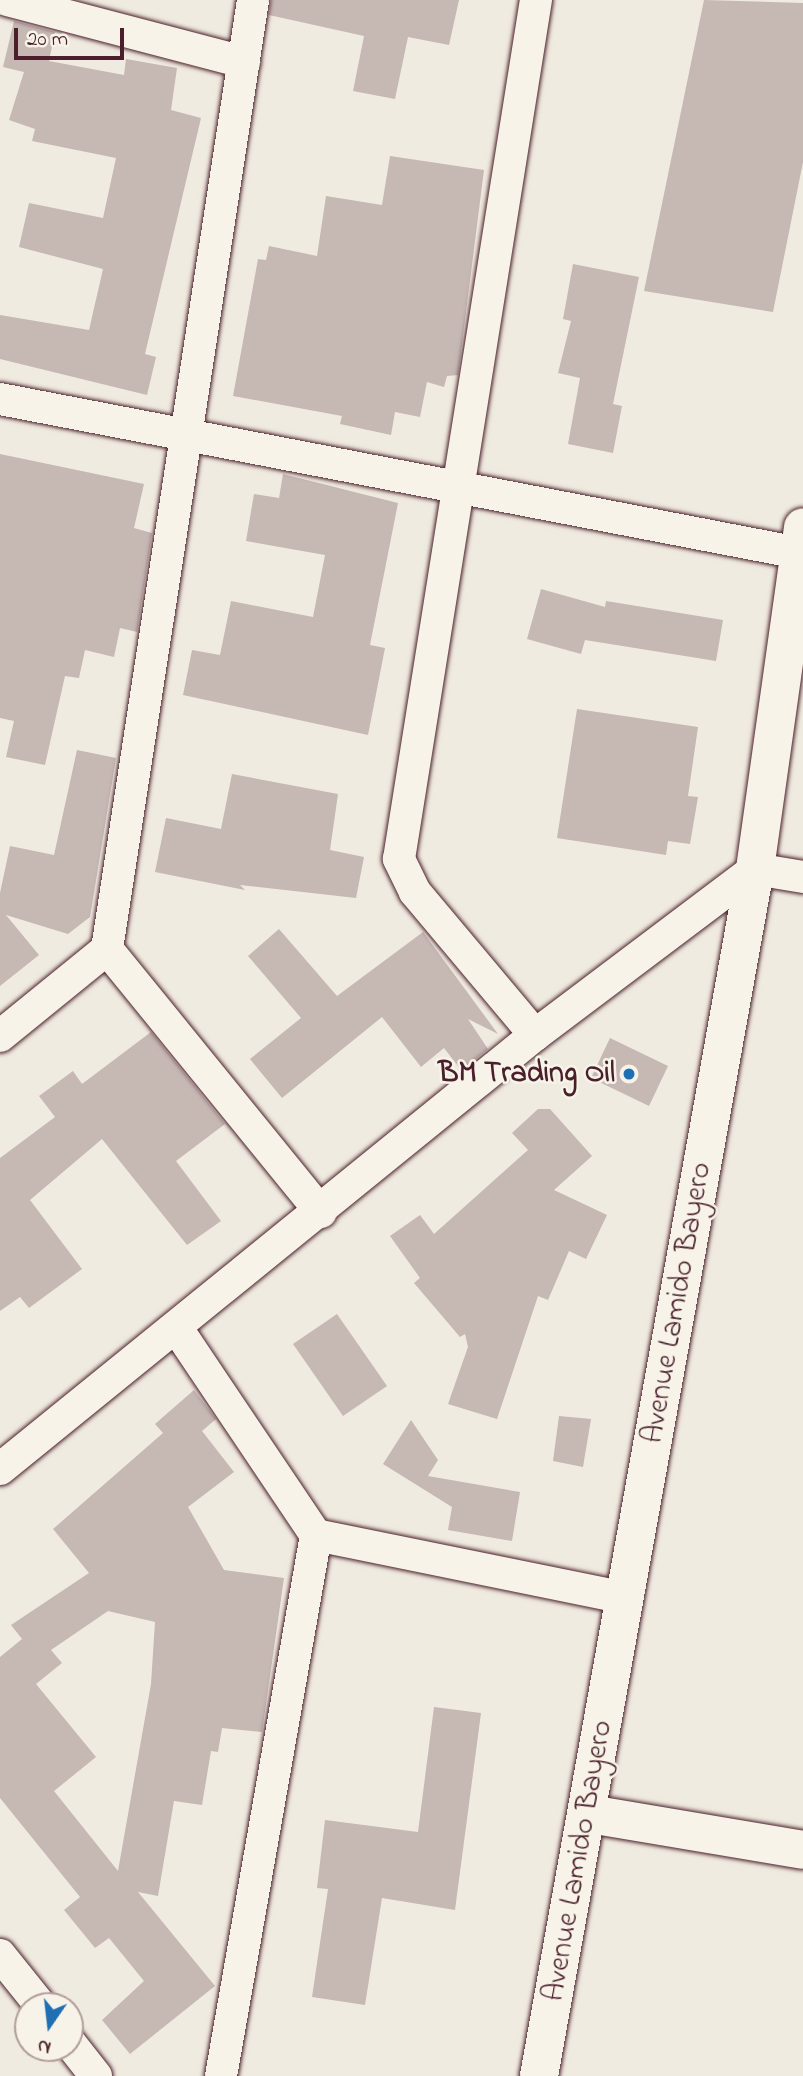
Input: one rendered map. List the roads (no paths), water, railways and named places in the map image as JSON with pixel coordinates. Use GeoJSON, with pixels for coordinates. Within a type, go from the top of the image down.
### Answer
{"type":"FeatureCollection","features":[{"type":"Feature","properties":{"kind":"street"},"geometry":{"type":"LineString","coordinates":[[8,0],[244,62]]}},
{"type":"Feature","properties":{"kind":"street"},"geometry":{"type":"LineString","coordinates":[[0,1036],[107,949],[253,0]]}},
{"type":"Feature","properties":{"kind":"street"},"geometry":{"type":"LineString","coordinates":[[535,1035],[415,892],[399,859],[536,0]]}},
{"type":"Feature","properties":{"kind":"street"},"geometry":{"type":"LineString","coordinates":[[0,399],[457,485],[801,540]]}},
{"type":"Feature","properties":{"kind":"street","name":"Avenue Lamido Bayero"},"geometry":{"type":"LineString","coordinates":[[539,2076],[589,1814],[755,869],[801,540]]}},
{"type":"Feature","properties":{"kind":"street"},"geometry":{"type":"LineString","coordinates":[[0,1469],[321,1212],[535,1035],[755,869],[803,877]]}},
{"type":"Feature","properties":{"kind":"street"},"geometry":{"type":"LineString","coordinates":[[107,949],[321,1212]]}},
{"type":"Feature","properties":{"kind":"street"},"geometry":{"type":"LineString","coordinates":[[176,1327],[316,1535],[221,2076]]}},
{"type":"Feature","properties":{"kind":"street"},"geometry":{"type":"LineString","coordinates":[[316,1535],[625,1598]]}},
{"type":"Feature","properties":{"kind":"street"},"geometry":{"type":"LineString","coordinates":[[589,1814],[803,1850]]}},
{"type":"Feature","properties":{"kind":"street"},"geometry":{"type":"LineString","coordinates":[[0,1955],[30,1992]]}},
{"type":"Feature","properties":{"kind":"street"},"geometry":{"type":"LineString","coordinates":[[84,2061],[96,2076]]}},
{"type":"Feature","properties":{"kind":"place","name":"BM Trading Oil"},"geometry":{"type":"Point","coordinates":[629,1074]}}]}
